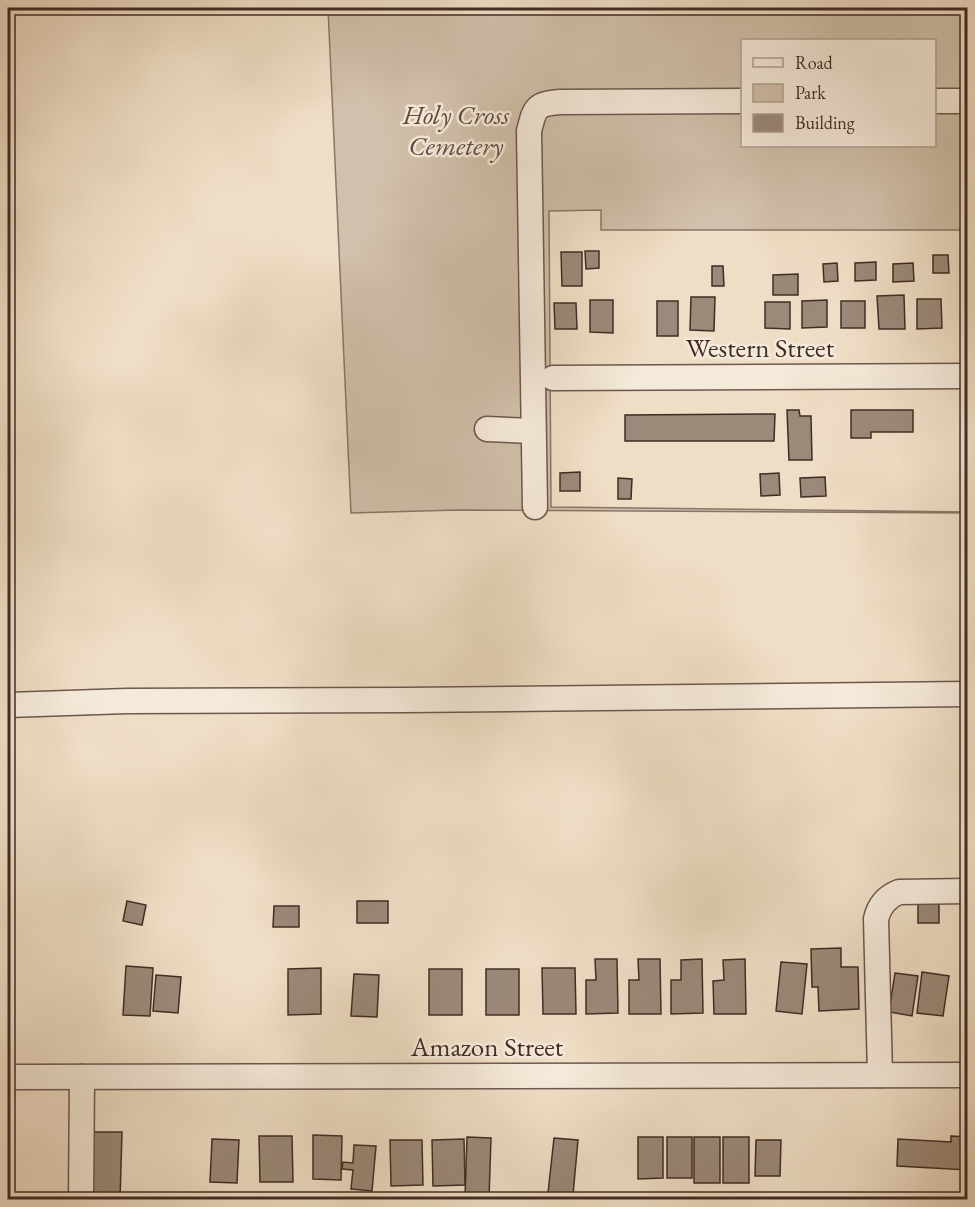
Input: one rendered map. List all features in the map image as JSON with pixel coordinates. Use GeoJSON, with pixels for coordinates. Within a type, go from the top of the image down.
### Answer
{"type":"FeatureCollection","features":[{"type":"Feature","properties":{"kind":"street"},"geometry":{"type":"LineString","coordinates":[[536,507],[529,131],[534,111],[543,103],[560,102],[741,101]]}},
{"type":"Feature","properties":{"kind":"street"},"geometry":{"type":"LineString","coordinates":[[936,101],[968,101]]}},
{"type":"Feature","properties":{"kind":"street","name":"Western Street"},"geometry":{"type":"LineString","coordinates":[[553,378],[968,376]]}},
{"type":"Feature","properties":{"kind":"street"},"geometry":{"type":"LineString","coordinates":[[487,429],[533,431]]}},
{"type":"Feature","properties":{"kind":"street"},"geometry":{"type":"LineString","coordinates":[[8,705],[127,701],[968,694]]}},
{"type":"Feature","properties":{"kind":"street"},"geometry":{"type":"LineString","coordinates":[[880,1075],[876,919],[878,911],[884,902],[899,892],[968,891]]}},
{"type":"Feature","properties":{"kind":"street","name":"Amazon Street"},"geometry":{"type":"LineString","coordinates":[[8,1077],[968,1075]]}},
{"type":"Feature","properties":{"kind":"street"},"geometry":{"type":"LineString","coordinates":[[81,1200],[82,1077]]}},
{"type":"Feature","properties":{"kind":"green space","name":"Holy Cross Cemetery"},"geometry":{"type":"Polygon","coordinates":[[[328,8],[967,8],[967,230],[601,230],[601,210],[549,211],[551,507],[967,513],[458,510],[351,513],[328,8]]]}},
{"type":"Feature","properties":{"kind":"building"},"geometry":{"type":"Polygon","coordinates":[[[585,251],[599,251],[599,268],[586,269],[585,251]]]}},
{"type":"Feature","properties":{"kind":"building"},"geometry":{"type":"Polygon","coordinates":[[[561,252],[582,252],[582,286],[562,286],[561,252]]]}},
{"type":"Feature","properties":{"kind":"building"},"geometry":{"type":"Polygon","coordinates":[[[933,255],[948,255],[949,273],[933,273],[933,255]]]}},
{"type":"Feature","properties":{"kind":"building"},"geometry":{"type":"Polygon","coordinates":[[[876,262],[876,280],[855,281],[855,263],[876,262]]]}},
{"type":"Feature","properties":{"kind":"building"},"geometry":{"type":"Polygon","coordinates":[[[837,263],[838,281],[824,282],[823,264],[837,263]]]}},
{"type":"Feature","properties":{"kind":"building"},"geometry":{"type":"Polygon","coordinates":[[[913,263],[914,281],[893,282],[893,264],[913,263]]]}},
{"type":"Feature","properties":{"kind":"building"},"geometry":{"type":"Polygon","coordinates":[[[712,266],[723,266],[724,286],[712,286],[712,266]]]}},
{"type":"Feature","properties":{"kind":"building"},"geometry":{"type":"Polygon","coordinates":[[[798,274],[798,295],[773,295],[773,275],[798,274]]]}},
{"type":"Feature","properties":{"kind":"building"},"geometry":{"type":"Polygon","coordinates":[[[904,295],[905,329],[879,329],[877,296],[904,295]]]}},
{"type":"Feature","properties":{"kind":"building"},"geometry":{"type":"Polygon","coordinates":[[[691,297],[715,297],[714,331],[690,330],[691,297]]]}},
{"type":"Feature","properties":{"kind":"building"},"geometry":{"type":"Polygon","coordinates":[[[917,299],[941,299],[942,328],[917,329],[917,299]]]}},
{"type":"Feature","properties":{"kind":"building"},"geometry":{"type":"Polygon","coordinates":[[[590,300],[613,300],[613,333],[590,332],[590,300]]]}},
{"type":"Feature","properties":{"kind":"building"},"geometry":{"type":"Polygon","coordinates":[[[827,300],[827,327],[802,328],[802,301],[827,300]]]}},
{"type":"Feature","properties":{"kind":"building"},"geometry":{"type":"Polygon","coordinates":[[[657,301],[678,301],[678,336],[657,336],[657,301]]]}},
{"type":"Feature","properties":{"kind":"building"},"geometry":{"type":"Polygon","coordinates":[[[841,301],[865,301],[865,328],[841,328],[841,301]]]}},
{"type":"Feature","properties":{"kind":"building"},"geometry":{"type":"Polygon","coordinates":[[[765,302],[790,302],[790,329],[765,328],[765,302]]]}},
{"type":"Feature","properties":{"kind":"building"},"geometry":{"type":"Polygon","coordinates":[[[554,303],[576,303],[577,329],[555,329],[554,303]]]}},
{"type":"Feature","properties":{"kind":"building"},"geometry":{"type":"Polygon","coordinates":[[[787,410],[799,410],[800,416],[811,416],[812,460],[789,460],[787,410]]]}},
{"type":"Feature","properties":{"kind":"building"},"geometry":{"type":"Polygon","coordinates":[[[851,410],[913,410],[913,432],[871,432],[871,438],[851,438],[851,410]]]}},
{"type":"Feature","properties":{"kind":"building"},"geometry":{"type":"Polygon","coordinates":[[[775,414],[774,441],[625,441],[625,415],[775,414]]]}},
{"type":"Feature","properties":{"kind":"building"},"geometry":{"type":"Polygon","coordinates":[[[580,472],[580,491],[560,491],[560,473],[580,472]]]}},
{"type":"Feature","properties":{"kind":"building"},"geometry":{"type":"Polygon","coordinates":[[[779,473],[780,495],[761,496],[760,474],[779,473]]]}},
{"type":"Feature","properties":{"kind":"building"},"geometry":{"type":"Polygon","coordinates":[[[825,477],[826,496],[801,497],[800,478],[825,477]]]}},
{"type":"Feature","properties":{"kind":"building"},"geometry":{"type":"Polygon","coordinates":[[[618,478],[632,479],[631,499],[618,499],[618,478]]]}},
{"type":"Feature","properties":{"kind":"building"},"geometry":{"type":"Polygon","coordinates":[[[918,900],[939,900],[939,923],[918,923],[918,900]]]}},
{"type":"Feature","properties":{"kind":"building"},"geometry":{"type":"Polygon","coordinates":[[[127,901],[146,905],[142,925],[123,921],[127,901]]]}},
{"type":"Feature","properties":{"kind":"building"},"geometry":{"type":"Polygon","coordinates":[[[357,901],[388,901],[388,923],[357,923],[357,901]]]}},
{"type":"Feature","properties":{"kind":"building"},"geometry":{"type":"Polygon","coordinates":[[[274,906],[299,906],[299,927],[273,927],[274,906]]]}},
{"type":"Feature","properties":{"kind":"building"},"geometry":{"type":"Polygon","coordinates":[[[841,948],[841,967],[858,967],[859,1009],[819,1011],[818,987],[812,987],[811,949],[841,948]]]}},
{"type":"Feature","properties":{"kind":"building"},"geometry":{"type":"Polygon","coordinates":[[[595,959],[617,959],[618,1013],[586,1014],[586,980],[596,980],[595,959]]]}},
{"type":"Feature","properties":{"kind":"building"},"geometry":{"type":"Polygon","coordinates":[[[638,959],[660,959],[661,1014],[629,1014],[629,980],[639,980],[638,959]]]}},
{"type":"Feature","properties":{"kind":"building"},"geometry":{"type":"Polygon","coordinates":[[[702,959],[703,1013],[671,1014],[671,980],[681,980],[681,960],[702,959]]]}},
{"type":"Feature","properties":{"kind":"building"},"geometry":{"type":"Polygon","coordinates":[[[745,959],[746,1014],[714,1014],[713,981],[724,980],[723,960],[745,959]]]}},
{"type":"Feature","properties":{"kind":"building"},"geometry":{"type":"Polygon","coordinates":[[[781,962],[807,964],[802,1014],[776,1011],[781,962]]]}},
{"type":"Feature","properties":{"kind":"building"},"geometry":{"type":"Polygon","coordinates":[[[126,966],[153,968],[150,1016],[123,1015],[126,966]]]}},
{"type":"Feature","properties":{"kind":"building"},"geometry":{"type":"Polygon","coordinates":[[[321,968],[321,1014],[288,1015],[288,969],[321,968]]]}},
{"type":"Feature","properties":{"kind":"building"},"geometry":{"type":"Polygon","coordinates":[[[542,968],[575,968],[576,1014],[543,1014],[542,968]]]}},
{"type":"Feature","properties":{"kind":"building"},"geometry":{"type":"Polygon","coordinates":[[[429,969],[462,969],[462,1015],[429,1015],[429,969]]]}},
{"type":"Feature","properties":{"kind":"building"},"geometry":{"type":"Polygon","coordinates":[[[486,969],[519,969],[519,1015],[486,1015],[486,969]]]}},
{"type":"Feature","properties":{"kind":"building"},"geometry":{"type":"Polygon","coordinates":[[[922,972],[949,976],[943,1016],[917,1013],[922,972]]]}},
{"type":"Feature","properties":{"kind":"building"},"geometry":{"type":"Polygon","coordinates":[[[895,973],[918,976],[912,1016],[889,1012],[895,973]]]}},
{"type":"Feature","properties":{"kind":"building"},"geometry":{"type":"Polygon","coordinates":[[[354,974],[379,975],[377,1017],[351,1016],[354,974]]]}},
{"type":"Feature","properties":{"kind":"building"},"geometry":{"type":"Polygon","coordinates":[[[156,975],[181,977],[178,1013],[153,1011],[156,975]]]}},
{"type":"Feature","properties":{"kind":"building"},"geometry":{"type":"Polygon","coordinates":[[[87,1132],[122,1132],[120,1200],[86,1200],[87,1132]]]}},
{"type":"Feature","properties":{"kind":"building"},"geometry":{"type":"Polygon","coordinates":[[[313,1135],[342,1136],[341,1180],[313,1179],[313,1135]]]}},
{"type":"Feature","properties":{"kind":"building"},"geometry":{"type":"Polygon","coordinates":[[[259,1136],[292,1136],[293,1182],[260,1182],[259,1136]]]}},
{"type":"Feature","properties":{"kind":"building"},"geometry":{"type":"Polygon","coordinates":[[[951,1136],[968,1137],[968,1170],[897,1166],[898,1139],[951,1142],[951,1136]]]}},
{"type":"Feature","properties":{"kind":"building"},"geometry":{"type":"Polygon","coordinates":[[[467,1137],[491,1138],[489,1198],[465,1197],[467,1137]]]}},
{"type":"Feature","properties":{"kind":"building"},"geometry":{"type":"Polygon","coordinates":[[[638,1137],[663,1137],[663,1178],[638,1179],[638,1137]]]}},
{"type":"Feature","properties":{"kind":"building"},"geometry":{"type":"Polygon","coordinates":[[[667,1137],[692,1137],[692,1178],[667,1178],[667,1137]]]}},
{"type":"Feature","properties":{"kind":"building"},"geometry":{"type":"Polygon","coordinates":[[[694,1137],[720,1137],[720,1183],[694,1183],[694,1137]]]}},
{"type":"Feature","properties":{"kind":"building"},"geometry":{"type":"Polygon","coordinates":[[[723,1137],[749,1137],[749,1183],[723,1183],[723,1137]]]}},
{"type":"Feature","properties":{"kind":"building"},"geometry":{"type":"Polygon","coordinates":[[[554,1138],[578,1140],[573,1195],[548,1193],[554,1138]]]}},
{"type":"Feature","properties":{"kind":"building"},"geometry":{"type":"Polygon","coordinates":[[[212,1139],[239,1140],[237,1183],[210,1182],[212,1139]]]}},
{"type":"Feature","properties":{"kind":"building"},"geometry":{"type":"Polygon","coordinates":[[[464,1139],[465,1185],[433,1186],[432,1140],[464,1139]]]}},
{"type":"Feature","properties":{"kind":"building"},"geometry":{"type":"Polygon","coordinates":[[[390,1140],[422,1140],[423,1185],[391,1186],[390,1140]]]}},
{"type":"Feature","properties":{"kind":"building"},"geometry":{"type":"Polygon","coordinates":[[[756,1140],[781,1140],[780,1176],[755,1176],[756,1140]]]}},
{"type":"Feature","properties":{"kind":"building"},"geometry":{"type":"Polygon","coordinates":[[[354,1145],[376,1146],[372,1191],[351,1189],[353,1170],[342,1169],[343,1162],[353,1163],[354,1145]]]}}]}
